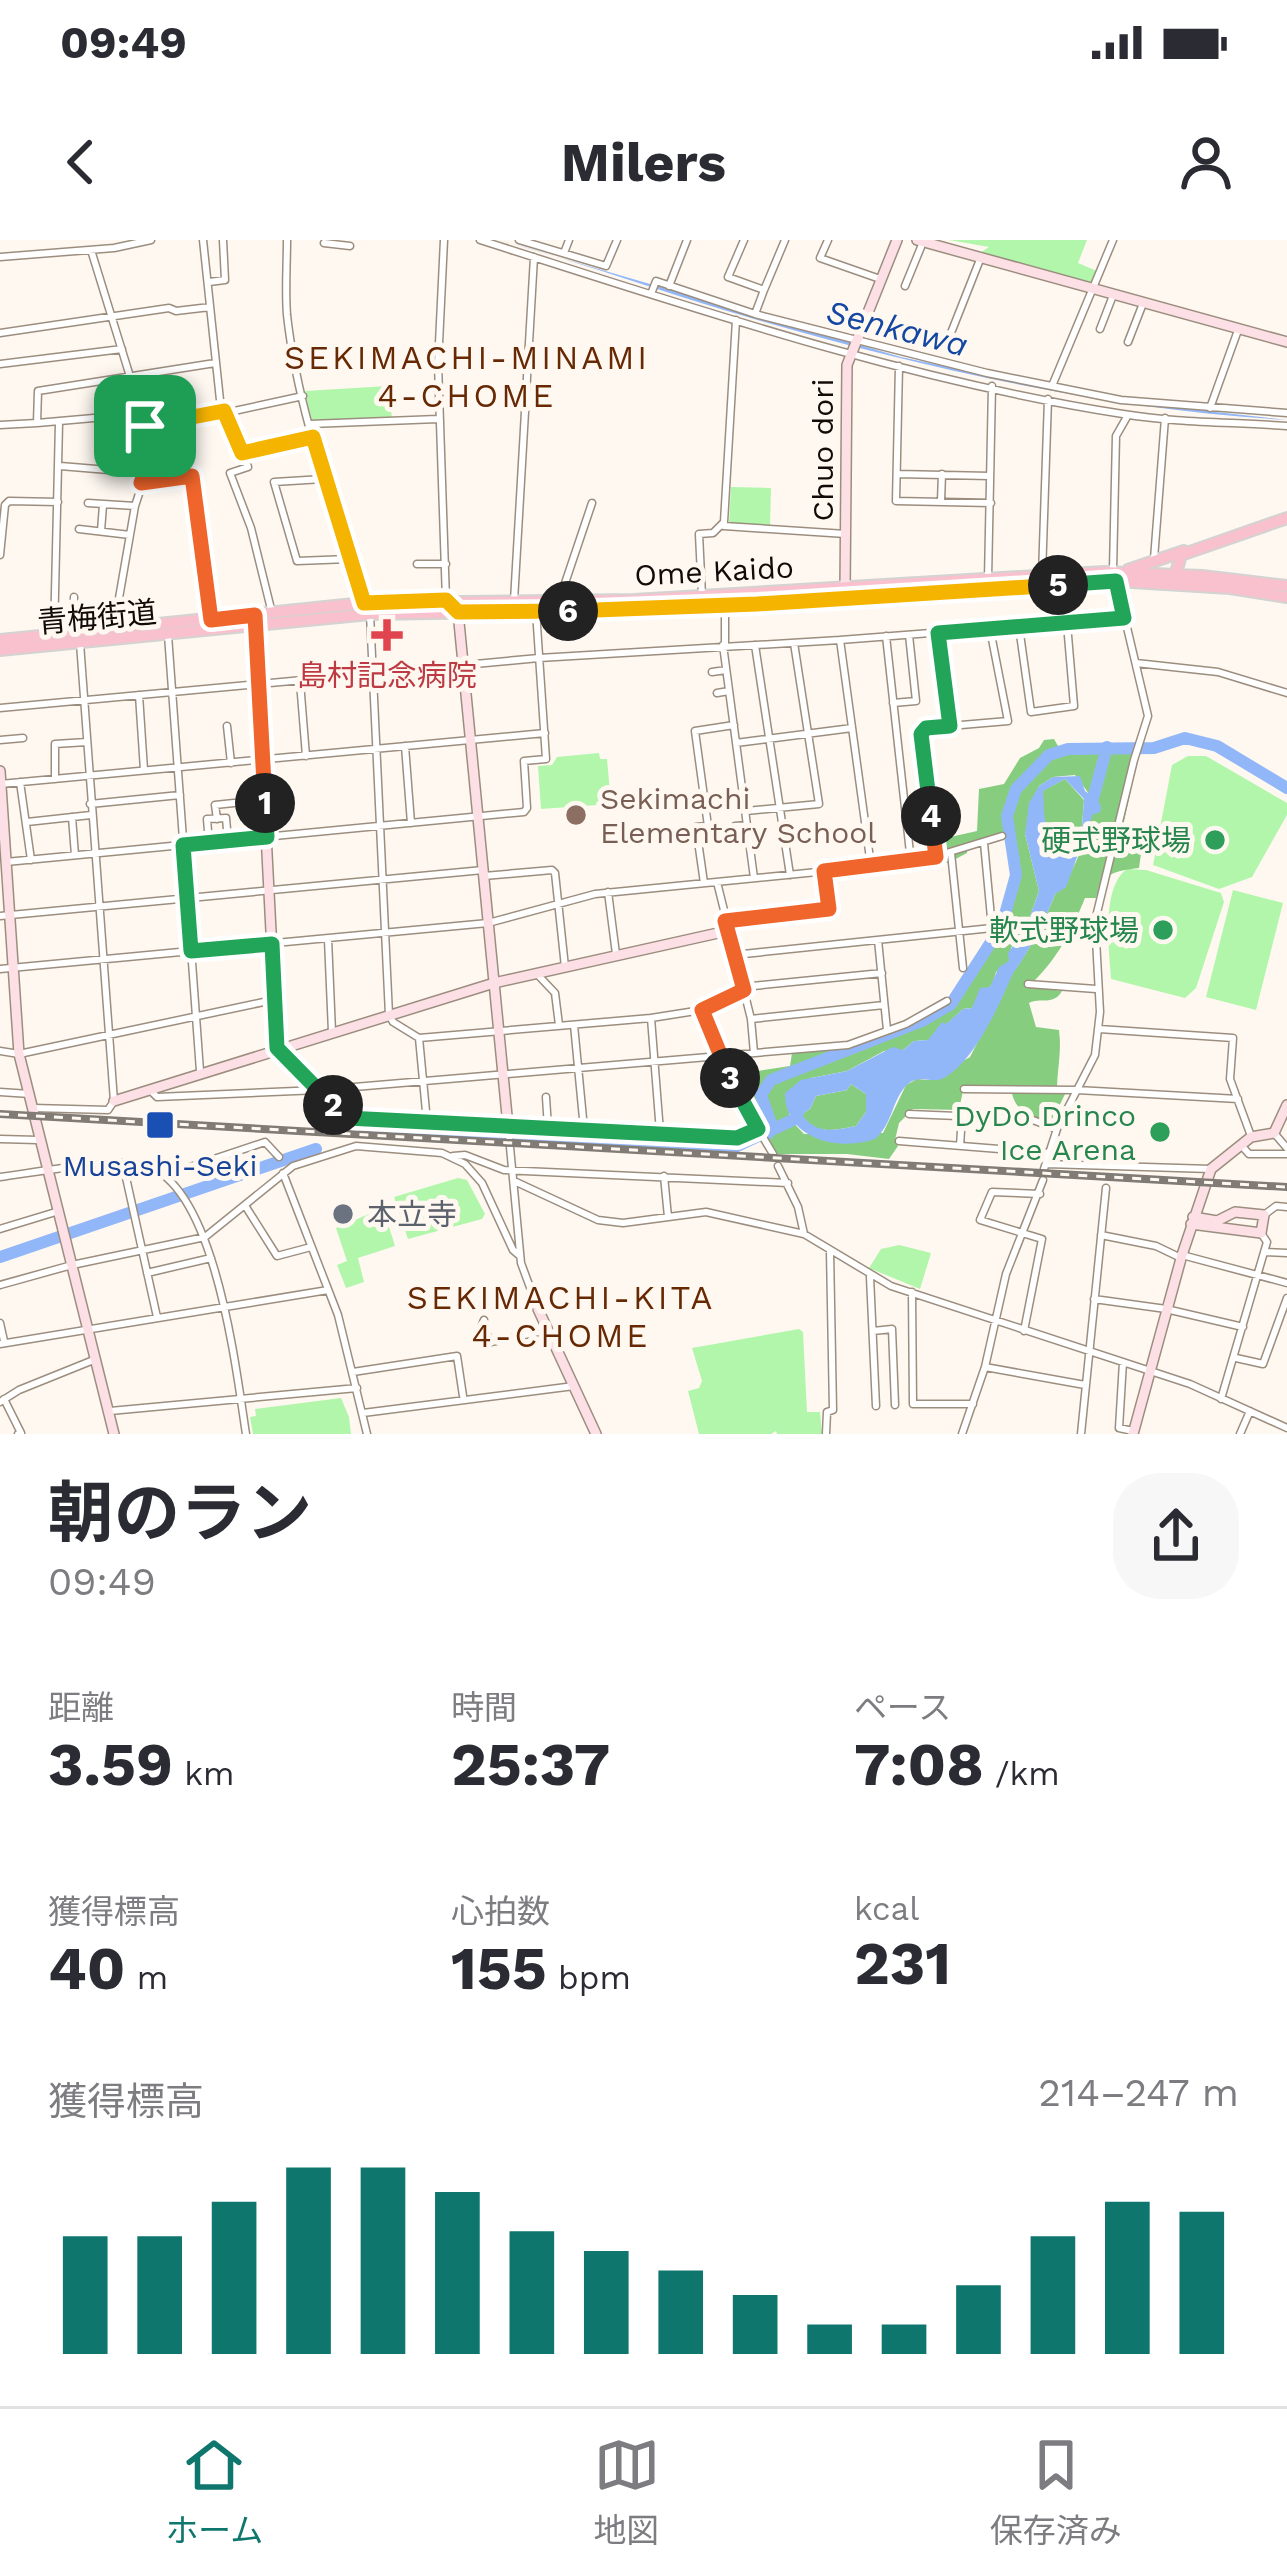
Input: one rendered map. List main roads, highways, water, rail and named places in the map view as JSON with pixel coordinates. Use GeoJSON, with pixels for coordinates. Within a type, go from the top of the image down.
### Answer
{"type":"FeatureCollection","features":[{"type":"Feature","properties":{"kind":"main road"},"geometry":{"type":"LineString","coordinates":[[845,594],[1117,575],[1287,518]]}},
{"type":"Feature","properties":{"kind":"main road"},"geometry":{"type":"LineString","coordinates":[[1175,579],[1178,558],[1199,548]]}},
{"type":"Feature","properties":{"kind":"main road"},"geometry":{"type":"LineString","coordinates":[[845,594],[1042,575],[1287,586]]}},
{"type":"Feature","properties":{"kind":"main road"},"geometry":{"type":"LineString","coordinates":[[1175,579],[1287,597]]}},
{"type":"Feature","properties":{"kind":"main road","name":"青梅街道"},"geometry":{"type":"LineString","coordinates":[[0,650],[76,638],[168,635],[255,620],[367,609],[536,611],[725,605],[845,594]]}},
{"type":"Feature","properties":{"kind":"main road","name":"Ome Kaido"},"geometry":{"type":"LineString","coordinates":[[0,638],[76,638],[211,620],[255,620],[272,613],[446,600],[822,595]]}},
{"type":"Feature","properties":{"kind":"water"},"geometry":{"type":"Polygon","coordinates":[[[557,257],[901,357],[1098,399],[950,370],[817,337],[557,257]]]}},
{"type":"Feature","properties":{"kind":"water"},"geometry":{"type":"Polygon","coordinates":[[[1103,399],[1287,420],[1219,415],[1103,399]]]}},
{"type":"Feature","properties":{"kind":"water"},"geometry":{"type":"Polygon","coordinates":[[[1080,776],[1085,791],[1098,800],[1066,887],[1055,894],[975,1047],[944,1078],[908,1084],[875,1139],[845,1144],[803,1131],[793,1121],[785,1093],[801,1080],[847,1071],[893,1047],[903,1050],[914,1041],[928,1040],[942,1022],[972,1008],[980,988],[990,987],[999,967],[1009,961],[1008,953],[1026,928],[1039,891],[1025,834],[1029,803],[1039,786],[1053,777],[1080,776]],[[1065,779],[1043,791],[1046,824],[1059,840],[1082,827],[1084,799],[1065,779]],[[851,1084],[847,1090],[816,1096],[810,1109],[801,1114],[824,1129],[856,1126],[866,1112],[866,1094],[851,1084]]]}},
{"type":"Feature","properties":{"kind":"waterway"},"geometry":{"type":"LineString","coordinates":[[769,1133],[771,1124],[761,1095],[771,1080],[922,1021],[951,1004],[1002,925],[1016,875],[1007,816],[1016,789],[1049,755],[1068,749],[1154,748],[1185,738],[1217,746],[1287,788]]}},
{"type":"Feature","properties":{"kind":"waterway"},"geometry":{"type":"LineString","coordinates":[[1095,808],[1092,802],[1107,747]]}},
{"type":"Feature","properties":{"kind":"waterway"},"geometry":{"type":"LineString","coordinates":[[363,1127],[737,1146],[795,1119],[799,1110]]}},
{"type":"Feature","properties":{"kind":"waterway"},"geometry":{"type":"LineString","coordinates":[[0,1257],[316,1149]]}},
{"type":"Feature","properties":{"kind":"railway"},"geometry":{"type":"LineString","coordinates":[[0,1114],[1287,1187]]}},
{"type":"Feature","properties":{"kind":"place","name":"島村記念病院"},"geometry":{"type":"Point","coordinates":[387,635]}},
{"type":"Feature","properties":{"kind":"place","name":"Sekimachi Elementary School"},"geometry":{"type":"Point","coordinates":[576,815]}},
{"type":"Feature","properties":{"kind":"place","name":"硬式野球場"},"geometry":{"type":"Point","coordinates":[1215,840]}},
{"type":"Feature","properties":{"kind":"place","name":"軟式野球場"},"geometry":{"type":"Point","coordinates":[1163,930]}},
{"type":"Feature","properties":{"kind":"place","name":"Musashi-Seki"},"geometry":{"type":"Point","coordinates":[160,1125]}},
{"type":"Feature","properties":{"kind":"place","name":"DyDo Drinco Ice Arena"},"geometry":{"type":"Point","coordinates":[1160,1132]}},
{"type":"Feature","properties":{"kind":"place","name":"本立寺"},"geometry":{"type":"Point","coordinates":[343,1214]}},
{"type":"Feature","properties":{"kind":"district","name":"SEKIMACHI-MINAMI 4-CHOME"},"geometry":{"type":"Point","coordinates":[467,376]}},
{"type":"Feature","properties":{"kind":"district","name":"SEKIMACHI-KITA 4-CHOME"},"geometry":{"type":"Point","coordinates":[561,1316]}},
{"type":"Feature","properties":{"kind":"water label","name":"Senkawa"},"geometry":{"type":"Point","coordinates":[897,328]}}]}
